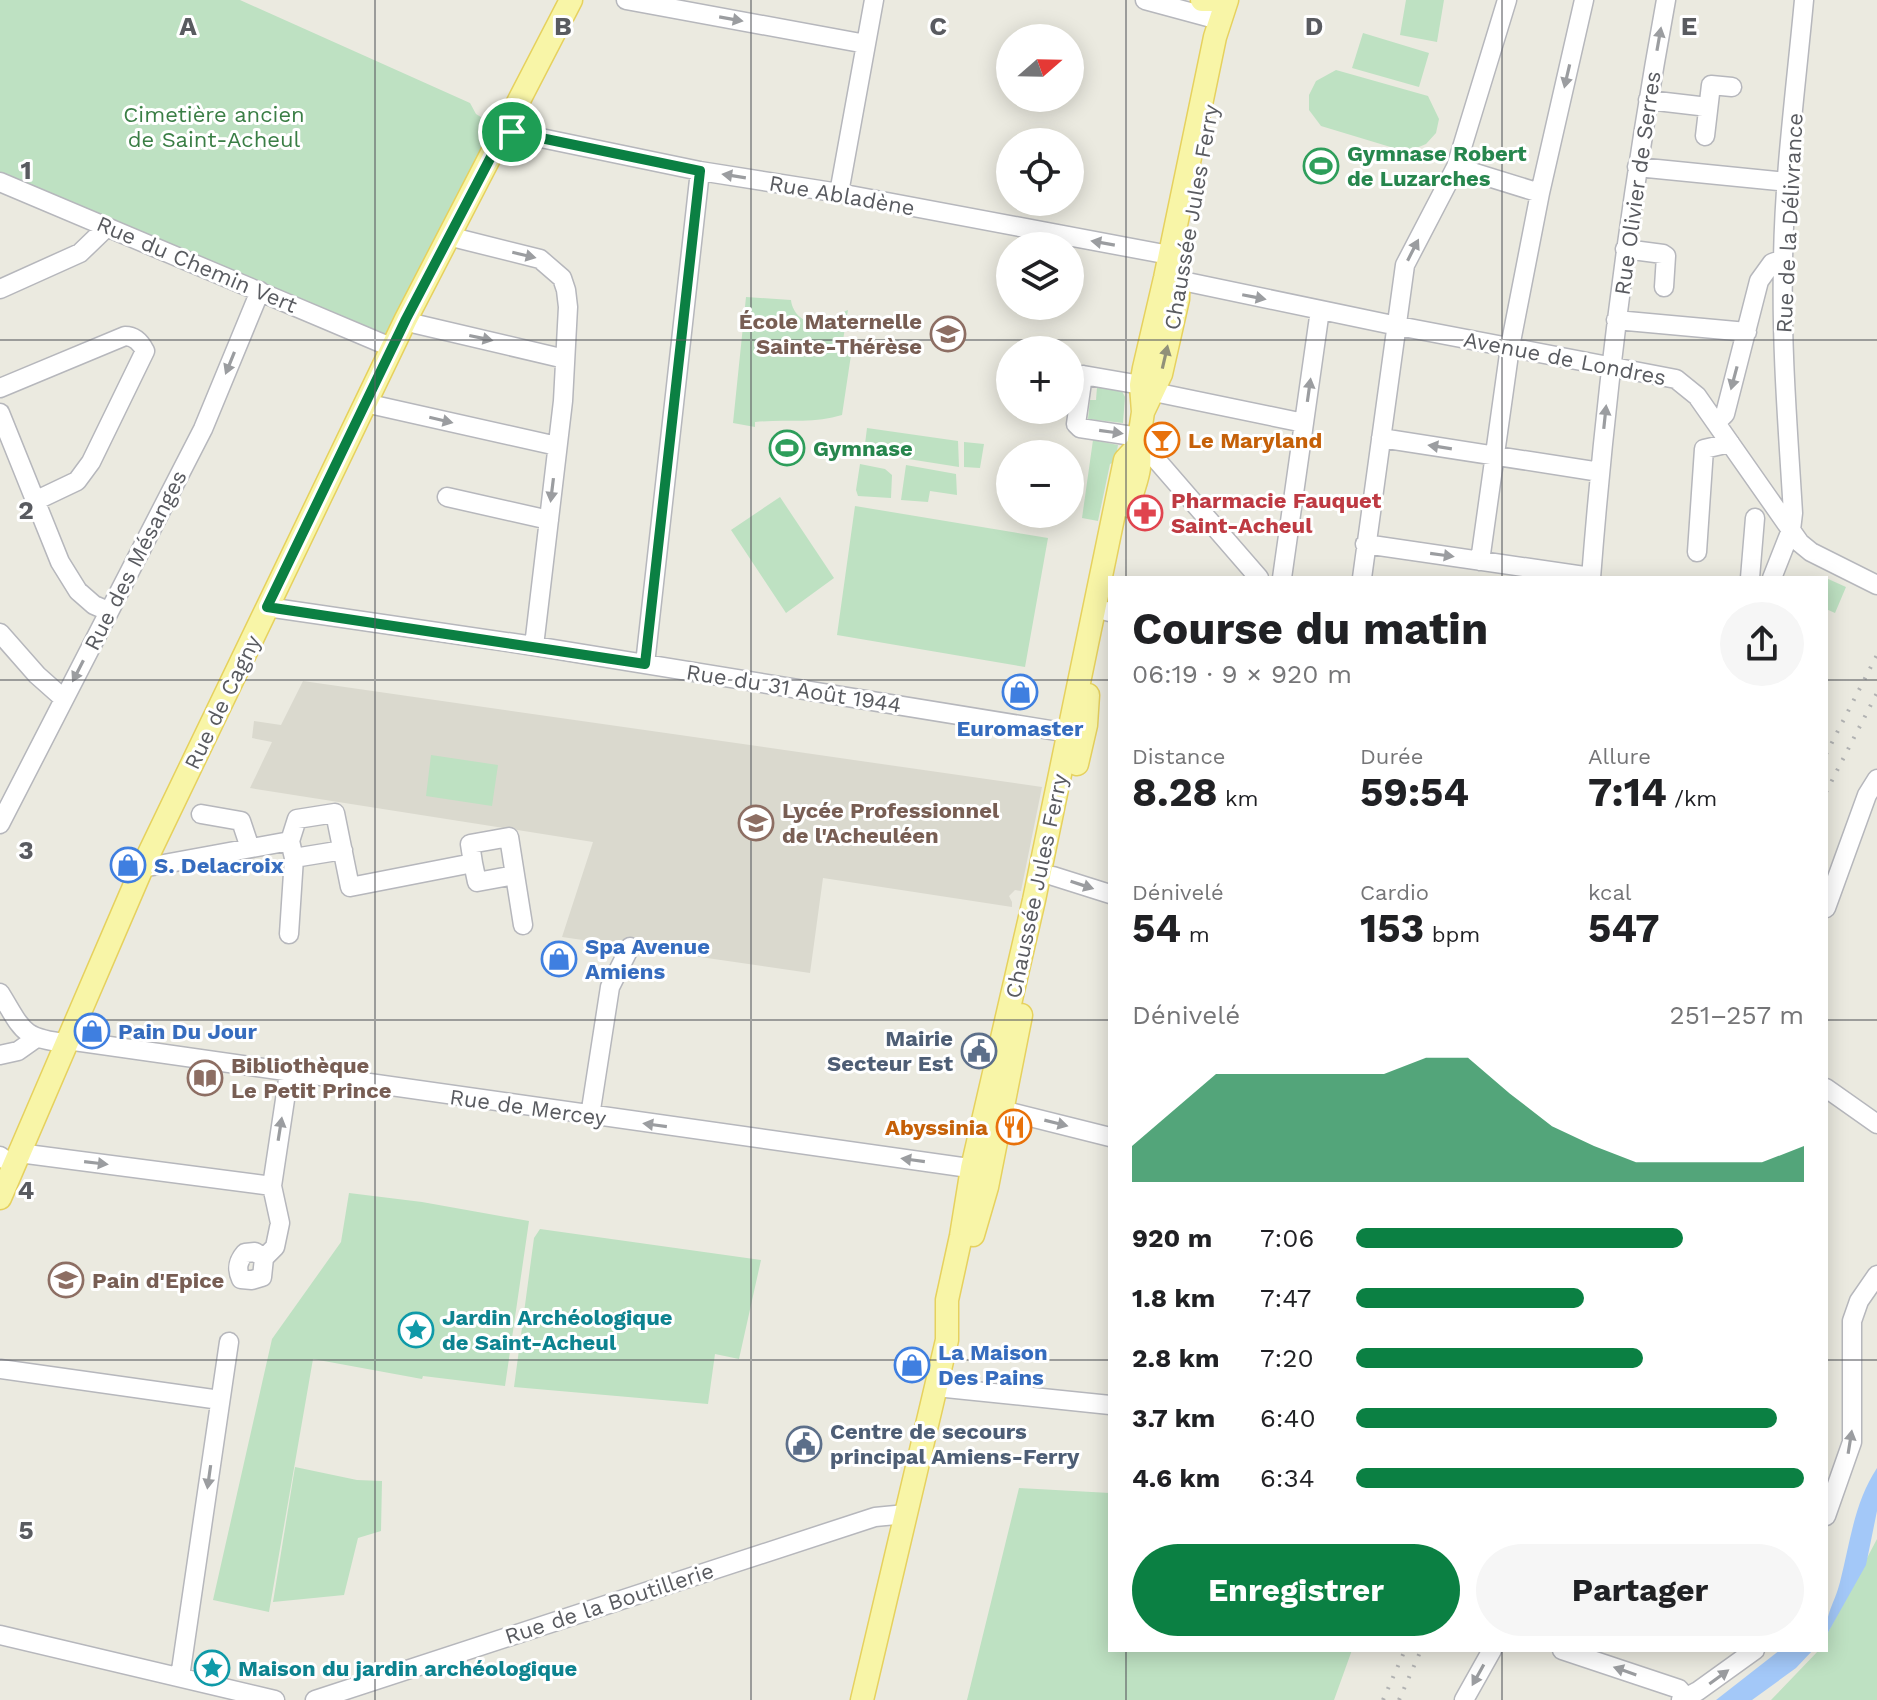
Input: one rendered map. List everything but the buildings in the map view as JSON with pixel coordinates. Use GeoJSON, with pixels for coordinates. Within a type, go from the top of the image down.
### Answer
{"type":"FeatureCollection","features":[{"type":"Feature","properties":{"kind":"main road","name":"Rue de Cagny"},"geometry":{"type":"LineString","coordinates":[[0,1198],[11,1158],[67,1041],[142,868],[406,319],[571,0]]}},
{"type":"Feature","properties":{"kind":"main road"},"geometry":{"type":"LineString","coordinates":[[1202,0],[1226,4]]}},
{"type":"Feature","properties":{"kind":"main road","name":"Chaussée Jules Ferry"},"geometry":{"type":"LineString","coordinates":[[981,1170],[1007,1020],[1076,734],[1125,460],[1139,441],[1215,37],[1226,4]]}},
{"type":"Feature","properties":{"kind":"main road"},"geometry":{"type":"LineString","coordinates":[[1113,576],[1133,485],[1141,469],[1139,441]]}},
{"type":"Feature","properties":{"kind":"main road"},"geometry":{"type":"LineString","coordinates":[[1076,734],[1108,609]]}},
{"type":"Feature","properties":{"kind":"main road","name":"Chaussée Jules Ferry"},"geometry":{"type":"LineString","coordinates":[[862,1700],[947,1340],[947,1300],[961,1236],[1002,1110],[1072,775],[1077,766],[1076,734]]}},
{"type":"Feature","properties":{"kind":"street"},"geometry":{"type":"LineString","coordinates":[[626,0],[866,44]]}},
{"type":"Feature","properties":{"kind":"street"},"geometry":{"type":"LineString","coordinates":[[839,193],[874,0]]}},
{"type":"Feature","properties":{"kind":"street"},"geometry":{"type":"LineString","coordinates":[[1145,0],[1208,17],[1226,4]]}},
{"type":"Feature","properties":{"kind":"street"},"geometry":{"type":"LineString","coordinates":[[1362,576],[1405,265],[1456,167],[1507,0]]}},
{"type":"Feature","properties":{"kind":"street"},"geometry":{"type":"LineString","coordinates":[[1480,561],[1510,347],[1540,193],[1584,0]]}},
{"type":"Feature","properties":{"kind":"street","name":"Rue Olivier de Serres"},"geometry":{"type":"LineString","coordinates":[[1591,576],[1625,249],[1666,0]]}},
{"type":"Feature","properties":{"kind":"street","name":"Rue de la Délivrance"},"geometry":{"type":"LineString","coordinates":[[1773,576],[1791,530],[1793,513],[1783,259],[1804,0]]}},
{"type":"Feature","properties":{"kind":"street"},"geometry":{"type":"LineString","coordinates":[[1705,136],[1711,85],[1732,87]]}},
{"type":"Feature","properties":{"kind":"street"},"geometry":{"type":"LineString","coordinates":[[1648,100],[1708,107]]}},
{"type":"Feature","properties":{"kind":"street","name":"Rue Abladène"},"geometry":{"type":"LineString","coordinates":[[506,128],[512,132],[700,171],[839,193],[1172,268]]}},
{"type":"Feature","properties":{"kind":"street"},"geometry":{"type":"LineString","coordinates":[[1456,167],[1540,193]]}},
{"type":"Feature","properties":{"kind":"street"},"geometry":{"type":"LineString","coordinates":[[1637,167],[1787,182]]}},
{"type":"Feature","properties":{"kind":"street"},"geometry":{"type":"LineString","coordinates":[[645,664],[700,171]]}},
{"type":"Feature","properties":{"kind":"street","name":"Rue du Chemin Vert"},"geometry":{"type":"LineString","coordinates":[[0,182],[393,348]]}},
{"type":"Feature","properties":{"kind":"street"},"geometry":{"type":"LineString","coordinates":[[0,289],[71,259],[107,227]]}},
{"type":"Feature","properties":{"kind":"street"},"geometry":{"type":"LineString","coordinates":[[448,236],[540,259],[562,278],[566,290],[565,359],[534,646]]}},
{"type":"Feature","properties":{"kind":"street"},"geometry":{"type":"LineString","coordinates":[[1625,249],[1666,256],[1664,287]]}},
{"type":"Feature","properties":{"kind":"street"},"geometry":{"type":"LineString","coordinates":[[1716,423],[1725,414],[1759,281],[1772,263],[1783,259]]}},
{"type":"Feature","properties":{"kind":"street","name":"Avenue de Londres"},"geometry":{"type":"LineString","coordinates":[[1172,268],[1320,310],[1676,379],[1697,396],[1791,530],[1811,552],[1875,584]]}},
{"type":"Feature","properties":{"kind":"street","name":"Rue des Mésanges"},"geometry":{"type":"LineString","coordinates":[[0,824],[203,429],[260,291]]}},
{"type":"Feature","properties":{"kind":"street"},"geometry":{"type":"LineString","coordinates":[[1282,576],[1320,310]]}},
{"type":"Feature","properties":{"kind":"street"},"geometry":{"type":"LineString","coordinates":[[406,319],[416,324],[565,359]]}},
{"type":"Feature","properties":{"kind":"street"},"geometry":{"type":"LineString","coordinates":[[1616,320],[1747,332]]}},
{"type":"Feature","properties":{"kind":"street"},"geometry":{"type":"LineString","coordinates":[[0,388],[125,336],[131,336],[145,351],[91,462],[77,481],[35,501]]}},
{"type":"Feature","properties":{"kind":"street"},"geometry":{"type":"LineString","coordinates":[[1084,375],[1304,423]]}},
{"type":"Feature","properties":{"kind":"street"},"geometry":{"type":"LineString","coordinates":[[365,403],[557,446]]}},
{"type":"Feature","properties":{"kind":"street"},"geometry":{"type":"LineString","coordinates":[[0,413],[60,562],[78,591],[94,605],[108,611]]}},
{"type":"Feature","properties":{"kind":"street"},"geometry":{"type":"LineString","coordinates":[[1076,424],[1080,428],[1139,441],[1257,576]]}},
{"type":"Feature","properties":{"kind":"street"},"geometry":{"type":"LineString","coordinates":[[1381,438],[1600,472]]}},
{"type":"Feature","properties":{"kind":"street"},"geometry":{"type":"LineString","coordinates":[[1697,552],[1704,449],[1730,443]]}},
{"type":"Feature","properties":{"kind":"street","name":"Rue de la Délivrance"},"geometry":{"type":"LineString","coordinates":[[1763,489],[1779,481],[1784,473],[1788,446]]}},
{"type":"Feature","properties":{"kind":"street"},"geometry":{"type":"LineString","coordinates":[[447,497],[549,520]]}},
{"type":"Feature","properties":{"kind":"street"},"geometry":{"type":"LineString","coordinates":[[1750,576],[1755,518]]}},
{"type":"Feature","properties":{"kind":"street"},"geometry":{"type":"LineString","coordinates":[[1365,544],[1480,561],[1523,573],[1564,576]]}},
{"type":"Feature","properties":{"kind":"street","name":"Rue du 31 Août 1944"},"geometry":{"type":"LineString","coordinates":[[267,607],[534,646],[1076,734]]}},
{"type":"Feature","properties":{"kind":"street"},"geometry":{"type":"LineString","coordinates":[[0,633],[37,675],[64,699]]}},
{"type":"Feature","properties":{"kind":"street"},"geometry":{"type":"LineString","coordinates":[[1828,902],[1867,795],[1877,779]]}},
{"type":"Feature","properties":{"kind":"street"},"geometry":{"type":"LineString","coordinates":[[289,934],[292,849],[297,819],[335,813],[352,896],[473,863]]}},
{"type":"Feature","properties":{"kind":"street"},"geometry":{"type":"LineString","coordinates":[[201,814],[241,821],[250,848]]}},
{"type":"Feature","properties":{"kind":"street"},"geometry":{"type":"LineString","coordinates":[[515,875],[477,882],[470,844],[509,837],[523,925]]}},
{"type":"Feature","properties":{"kind":"street"},"geometry":{"type":"LineString","coordinates":[[142,868],[250,848],[343,850]]}},
{"type":"Feature","properties":{"kind":"street"},"geometry":{"type":"LineString","coordinates":[[1053,876],[1108,893]]}},
{"type":"Feature","properties":{"kind":"street"},"geometry":{"type":"LineString","coordinates":[[590,1116],[610,987],[630,947]]}},
{"type":"Feature","properties":{"kind":"street"},"geometry":{"type":"LineString","coordinates":[[0,993],[25,1033],[35,1039],[18,1051],[0,1055]]}},
{"type":"Feature","properties":{"kind":"street","name":"Rue de Mercey"},"geometry":{"type":"LineString","coordinates":[[35,1039],[67,1041],[981,1170]]}},
{"type":"Feature","properties":{"kind":"street"},"geometry":{"type":"LineString","coordinates":[[264,1258],[275,1247],[280,1223],[272,1186],[289,1073]]}},
{"type":"Feature","properties":{"kind":"street"},"geometry":{"type":"LineString","coordinates":[[1828,1089],[1877,1124]]}},
{"type":"Feature","properties":{"kind":"street"},"geometry":{"type":"LineString","coordinates":[[1002,1110],[1108,1136]]}},
{"type":"Feature","properties":{"kind":"street"},"geometry":{"type":"LineString","coordinates":[[11,1158],[272,1186]]}},
{"type":"Feature","properties":{"kind":"street"},"geometry":{"type":"LineString","coordinates":[[1828,1510],[1852,1442],[1851,1341],[1854,1312],[1877,1275]]}},
{"type":"Feature","properties":{"kind":"street"},"geometry":{"type":"LineString","coordinates":[[180,1677],[229,1342]]}},
{"type":"Feature","properties":{"kind":"street"},"geometry":{"type":"LineString","coordinates":[[0,1369],[220,1400]]}},
{"type":"Feature","properties":{"kind":"street"},"geometry":{"type":"LineString","coordinates":[[936,1387],[1108,1405]]}},
{"type":"Feature","properties":{"kind":"street","name":"Rue de la Boutillerie"},"geometry":{"type":"LineString","coordinates":[[315,1700],[875,1517],[906,1514]]}},
{"type":"Feature","properties":{"kind":"street"},"geometry":{"type":"LineString","coordinates":[[0,1635],[275,1700]]}},
{"type":"Feature","properties":{"kind":"street"},"geometry":{"type":"LineString","coordinates":[[1464,1700],[1491,1652]]}},
{"type":"Feature","properties":{"kind":"street"},"geometry":{"type":"LineString","coordinates":[[1568,1652],[1679,1689],[1683,1698],[1698,1691],[1752,1652]]}},
{"type":"Feature","properties":{"kind":"shaded area","name":"Lycée Professionnel de l'Acheuléen"},"geometry":{"type":"Polygon","coordinates":[[[303,681],[1042,787],[1021,891],[1015,890],[1009,896],[1012,907],[823,878],[810,973],[562,937],[593,842],[250,788],[272,742],[252,738],[254,721],[281,725],[303,681]]]}},
{"type":"Feature","properties":{"kind":"green space","name":"Cimetière ancien de Saint-Acheul"},"geometry":{"type":"Polygon","coordinates":[[[0,0],[240,0],[470,103],[476,114],[494,125],[385,335],[0,175],[0,0]]]}},
{"type":"Feature","properties":{"kind":"green space"},"geometry":{"type":"Polygon","coordinates":[[[1406,0],[1444,0],[1437,42],[1400,35],[1406,0]]]}},
{"type":"Feature","properties":{"kind":"green space"},"geometry":{"type":"Polygon","coordinates":[[[1363,33],[1429,53],[1419,87],[1352,68],[1363,33]]]}},
{"type":"Feature","properties":{"kind":"green space"},"geometry":{"type":"Polygon","coordinates":[[[1336,70],[1428,96],[1439,119],[1436,133],[1426,144],[1407,152],[1321,126],[1309,110],[1309,95],[1316,81],[1336,70]]]}},
{"type":"Feature","properties":{"kind":"green space"},"geometry":{"type":"Polygon","coordinates":[[[746,297],[791,300],[800,317],[818,324],[832,321],[848,310],[841,352],[851,355],[842,415],[810,420],[755,422],[755,427],[733,423],[746,297]]]}},
{"type":"Feature","properties":{"kind":"green space"},"geometry":{"type":"Polygon","coordinates":[[[1097,387],[1122,391],[1125,397],[1123,423],[1088,419],[1090,400],[1096,400],[1097,387]]]}},
{"type":"Feature","properties":{"kind":"green space"},"geometry":{"type":"Polygon","coordinates":[[[867,428],[958,441],[959,467],[864,452],[867,428]]]}},
{"type":"Feature","properties":{"kind":"green space"},"geometry":{"type":"Polygon","coordinates":[[[1093,440],[1118,445],[1115,462],[1110,464],[1098,521],[1084,518],[1093,440]]]}},
{"type":"Feature","properties":{"kind":"green space"},"geometry":{"type":"Polygon","coordinates":[[[964,442],[984,444],[980,468],[964,467],[964,442]]]}},
{"type":"Feature","properties":{"kind":"green space"},"geometry":{"type":"Polygon","coordinates":[[[860,464],[885,469],[892,475],[891,498],[858,496],[860,464]]]}},
{"type":"Feature","properties":{"kind":"green space"},"geometry":{"type":"Polygon","coordinates":[[[906,465],[956,474],[957,495],[930,491],[928,502],[901,500],[906,465]]]}},
{"type":"Feature","properties":{"kind":"green space"},"geometry":{"type":"Polygon","coordinates":[[[780,497],[834,578],[786,613],[731,530],[780,497]]]}},
{"type":"Feature","properties":{"kind":"green space"},"geometry":{"type":"Polygon","coordinates":[[[855,506],[1048,538],[1025,667],[837,635],[855,506]]]}},
{"type":"Feature","properties":{"kind":"green space"},"geometry":{"type":"Polygon","coordinates":[[[1828,579],[1846,587],[1835,613],[1828,610],[1828,579]]]}},
{"type":"Feature","properties":{"kind":"green space"},"geometry":{"type":"Polygon","coordinates":[[[431,755],[498,765],[492,806],[426,796],[431,755]]]}},
{"type":"Feature","properties":{"kind":"green space"},"geometry":{"type":"Polygon","coordinates":[[[349,1193],[529,1221],[505,1386],[423,1376],[422,1379],[313,1359],[269,1612],[213,1600],[272,1339],[341,1242],[349,1193]]]}},
{"type":"Feature","properties":{"kind":"green space"},"geometry":{"type":"Polygon","coordinates":[[[540,1229],[761,1260],[739,1359],[715,1354],[708,1404],[514,1387],[534,1238],[540,1229]]]}},
{"type":"Feature","properties":{"kind":"green space"},"geometry":{"type":"Polygon","coordinates":[[[295,1467],[357,1480],[382,1481],[381,1531],[358,1538],[344,1595],[273,1602],[295,1467]]]}},
{"type":"Feature","properties":{"kind":"green space"},"geometry":{"type":"Polygon","coordinates":[[[1019,1488],[1108,1493],[1108,1652],[1351,1652],[1334,1700],[967,1700],[1019,1488]]]}},
{"type":"Feature","properties":{"kind":"green space"},"geometry":{"type":"Polygon","coordinates":[[[1877,1539],[1877,1700],[1771,1700],[1817,1652],[1828,1652],[1828,1632],[1877,1539]]]}},
{"type":"Feature","properties":{"kind":"water"},"geometry":{"type":"Polygon","coordinates":[[[1877,1468],[1877,1511],[1866,1565],[1828,1632],[1829,1614],[1858,1509],[1877,1468]]]}},
{"type":"Feature","properties":{"kind":"water"},"geometry":{"type":"Polygon","coordinates":[[[1777,1652],[1811,1652],[1796,1668],[1752,1700],[1716,1700],[1777,1652]]]}},
{"type":"Feature","properties":{"kind":"railway"},"geometry":{"type":"LineString","coordinates":[[1828,750],[1877,655]]}},
{"type":"Feature","properties":{"kind":"railway"},"geometry":{"type":"LineString","coordinates":[[1828,788],[1877,693]]}},
{"type":"Feature","properties":{"kind":"railway"},"geometry":{"type":"LineString","coordinates":[[1383,1700],[1404,1652]]}},
{"type":"Feature","properties":{"kind":"railway"},"geometry":{"type":"LineString","coordinates":[[1399,1700],[1420,1652]]}},
{"type":"Feature","properties":{"kind":"place","name":"Gymnase Robert de Luzarches"},"geometry":{"type":"Point","coordinates":[1321,166]}},
{"type":"Feature","properties":{"kind":"place","name":"École Maternelle Sainte-Thérèse"},"geometry":{"type":"Point","coordinates":[948,334]}},
{"type":"Feature","properties":{"kind":"place","name":"Le Maryland"},"geometry":{"type":"Point","coordinates":[1162,440]}},
{"type":"Feature","properties":{"kind":"place","name":"Gymnase"},"geometry":{"type":"Point","coordinates":[787,448]}},
{"type":"Feature","properties":{"kind":"place","name":"Pharmacie Fauquet Saint-Acheul"},"geometry":{"type":"Point","coordinates":[1145,513]}},
{"type":"Feature","properties":{"kind":"place","name":"Euromaster"},"geometry":{"type":"Point","coordinates":[1020,692]}},
{"type":"Feature","properties":{"kind":"place","name":"Lycée Professionnel de l'Acheuléen"},"geometry":{"type":"Point","coordinates":[756,823]}},
{"type":"Feature","properties":{"kind":"place","name":"S. Delacroix"},"geometry":{"type":"Point","coordinates":[128,865]}},
{"type":"Feature","properties":{"kind":"place","name":"Spa Avenue Amiens"},"geometry":{"type":"Point","coordinates":[559,959]}},
{"type":"Feature","properties":{"kind":"place","name":"Pain Du Jour"},"geometry":{"type":"Point","coordinates":[92,1031]}},
{"type":"Feature","properties":{"kind":"place","name":"Mairie Secteur Est"},"geometry":{"type":"Point","coordinates":[979,1051]}},
{"type":"Feature","properties":{"kind":"place","name":"Bibliothèque Le Petit Prince"},"geometry":{"type":"Point","coordinates":[205,1078]}},
{"type":"Feature","properties":{"kind":"place","name":"Abyssinia"},"geometry":{"type":"Point","coordinates":[1014,1127]}},
{"type":"Feature","properties":{"kind":"place","name":"Pain d'Epice"},"geometry":{"type":"Point","coordinates":[66,1280]}},
{"type":"Feature","properties":{"kind":"place","name":"Jardin Archéologique de Saint-Acheul"},"geometry":{"type":"Point","coordinates":[416,1330]}},
{"type":"Feature","properties":{"kind":"place","name":"La Maison Des Pains"},"geometry":{"type":"Point","coordinates":[912,1365]}},
{"type":"Feature","properties":{"kind":"place","name":"Centre de secours principal Amiens-Ferry"},"geometry":{"type":"Point","coordinates":[804,1444]}},
{"type":"Feature","properties":{"kind":"place","name":"Maison du jardin archéologique"},"geometry":{"type":"Point","coordinates":[212,1668]}},
{"type":"Feature","properties":{"kind":"route"},"geometry":{"type":"LineString","coordinates":[[506,128],[512,132],[700,171],[645,664],[267,607],[448,236],[506,128]]}}]}
